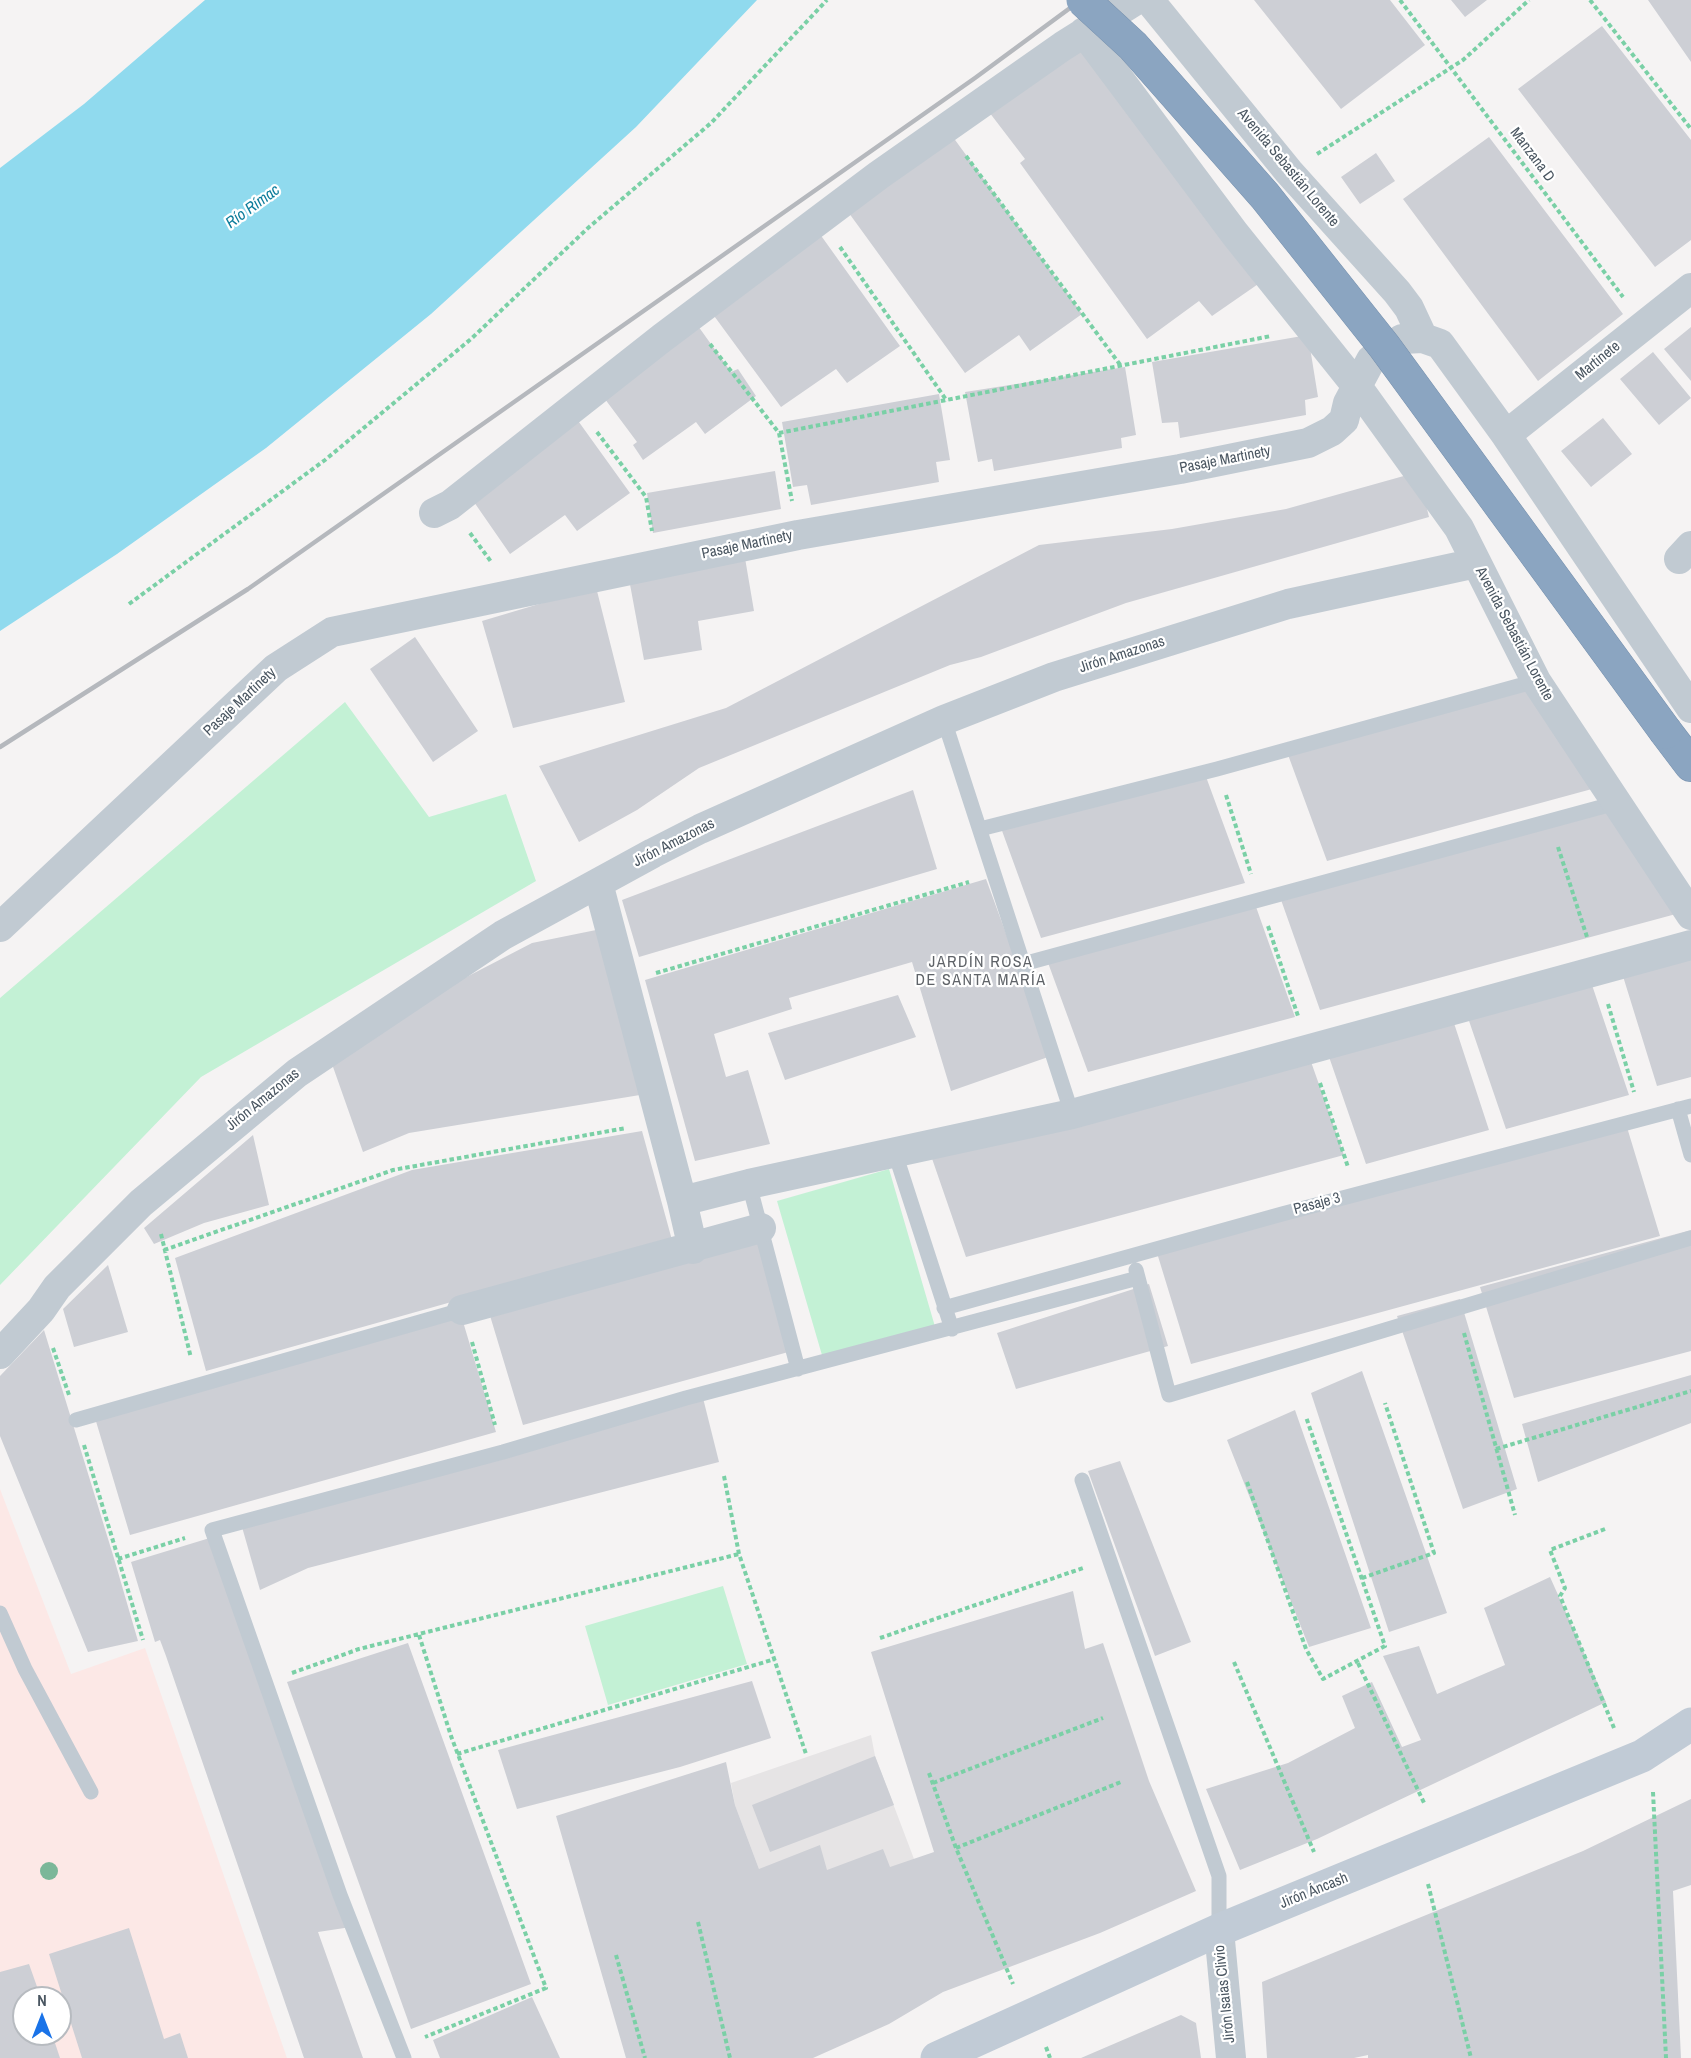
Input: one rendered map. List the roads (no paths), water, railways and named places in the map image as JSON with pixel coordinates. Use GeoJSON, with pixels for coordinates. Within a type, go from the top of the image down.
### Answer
{"type":"FeatureCollection","features":[{"type":"Feature","properties":{"kind":"highway"},"geometry":{"type":"LineString","coordinates":[[1083,0],[1133,46],[1265,196],[1384,346],[1691,765]]}},
{"type":"Feature","properties":{"kind":"street"},"geometry":{"type":"LineString","coordinates":[[442,509],[820,219],[1084,32],[1136,0]]}},
{"type":"Feature","properties":{"kind":"street","name":"Avenida Sebastián Lorente"},"geometry":{"type":"LineString","coordinates":[[1149,0],[1289,172],[1397,292],[1409,308],[1423,338]]}},
{"type":"Feature","properties":{"kind":"street","name":"Avenida Sebastián Lorente"},"geometry":{"type":"LineString","coordinates":[[1084,32],[1235,234],[1308,322],[1356,385],[1459,528],[1536,681],[1691,915]]}},
{"type":"Feature","properties":{"kind":"street","name":"Martinete"},"geometry":{"type":"LineString","coordinates":[[1506,435],[1691,288]]}},
{"type":"Feature","properties":{"kind":"street"},"geometry":{"type":"LineString","coordinates":[[1423,338],[1440,344],[1506,435],[1691,708]]}},
{"type":"Feature","properties":{"kind":"street","name":"Pasaje Martinety"},"geometry":{"type":"LineString","coordinates":[[0,927],[276,668],[332,632],[798,535],[1180,469],[1308,444],[1332,431],[1344,420],[1356,385],[1371,360],[1402,339],[1423,338]]}},
{"type":"Feature","properties":{"kind":"street","name":"Jirón Amazonas"},"geometry":{"type":"LineString","coordinates":[[0,1354],[41,1310],[57,1287],[152,1194],[297,1073],[503,935],[598,883],[700,829],[944,720],[1054,677],[1288,604],[1476,563]]}},
{"type":"Feature","properties":{"kind":"street"},"geometry":{"type":"LineString","coordinates":[[598,883],[662,1122],[693,1249]]}},
{"type":"Feature","properties":{"kind":"street"},"geometry":{"type":"LineString","coordinates":[[682,1201],[749,1184],[1072,1114],[1691,945]]}},
{"type":"Feature","properties":{"kind":"street"},"geometry":{"type":"LineString","coordinates":[[462,1310],[693,1249],[761,1228]]}},
{"type":"Feature","properties":{"kind":"street","name":"Jirón Áncash"},"geometry":{"type":"LineString","coordinates":[[937,2058],[1219,1930],[1639,1756],[1691,1724]]}},
{"type":"Feature","properties":{"kind":"street","name":"Jirón Isaias Clivio"},"geometry":{"type":"LineString","coordinates":[[1219,1930],[1231,2058]]}},
{"type":"Feature","properties":{"kind":"lane"},"geometry":{"type":"LineString","coordinates":[[980,829],[1217,769],[1536,681]]}},
{"type":"Feature","properties":{"kind":"lane"},"geometry":{"type":"LineString","coordinates":[[944,720],[1072,1114]]}},
{"type":"Feature","properties":{"kind":"lane"},"geometry":{"type":"LineString","coordinates":[[1023,964],[1616,803]]}},
{"type":"Feature","properties":{"kind":"lane"},"geometry":{"type":"LineString","coordinates":[[1684,1107],[1691,1155]]}},
{"type":"Feature","properties":{"kind":"lane","name":"Pasaje 3"},"geometry":{"type":"LineString","coordinates":[[944,1308],[1356,1194],[1684,1107]]}},
{"type":"Feature","properties":{"kind":"lane"},"geometry":{"type":"LineString","coordinates":[[895,1154],[952,1329]]}},
{"type":"Feature","properties":{"kind":"lane"},"geometry":{"type":"LineString","coordinates":[[749,1184],[798,1369]]}},
{"type":"Feature","properties":{"kind":"lane"},"geometry":{"type":"LineString","coordinates":[[1132,1257],[1169,1395],[1691,1238]]}},
{"type":"Feature","properties":{"kind":"lane"},"geometry":{"type":"LineString","coordinates":[[402,2052],[340,1895],[212,1530],[1138,1278]]}},
{"type":"Feature","properties":{"kind":"lane"},"geometry":{"type":"LineString","coordinates":[[76,1420],[462,1310]]}},
{"type":"Feature","properties":{"kind":"lane"},"geometry":{"type":"LineString","coordinates":[[1082,1480],[1219,1876],[1219,1930]]}},
{"type":"Feature","properties":{"kind":"lane"},"geometry":{"type":"LineString","coordinates":[[0,1613],[30,1679],[91,1792]]}},
{"type":"Feature","properties":{"kind":"water","name":"Río Rímac"},"geometry":{"type":"Polygon","coordinates":[[[205,0],[757,0],[636,127],[431,314],[266,448],[117,554],[0,631],[0,168],[84,104],[205,0]]]}},
{"type":"Feature","properties":{"kind":"railway"},"geometry":{"type":"LineString","coordinates":[[0,747],[248,589],[975,78],[1081,0]]}},
{"type":"Feature","properties":{"kind":"district","name":"JARDÍN ROSA DE SANTA MARÍA"},"geometry":{"type":"Point","coordinates":[981,972]}}]}
